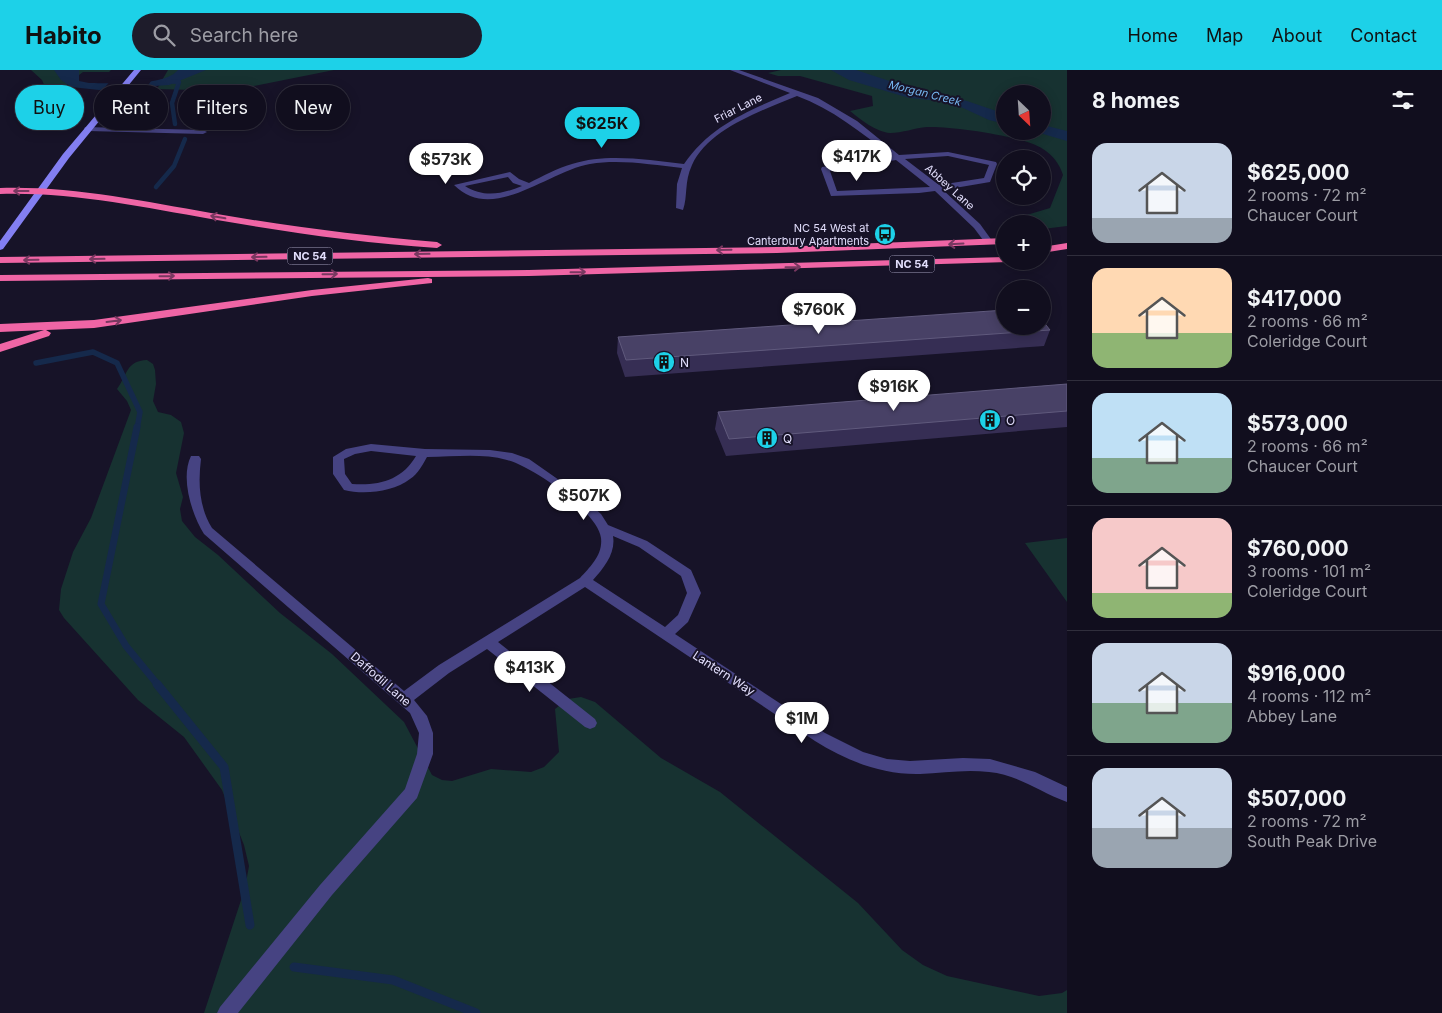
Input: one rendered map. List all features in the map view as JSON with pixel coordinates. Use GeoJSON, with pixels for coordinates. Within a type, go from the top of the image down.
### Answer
{"type":"FeatureCollection","features":[{"type":"Feature","properties":{"kind":"highway"},"geometry":{"type":"LineString","coordinates":[[0,192],[41,191],[82,194],[350,238],[558,252]]}},
{"type":"Feature","properties":{"kind":"highway"},"geometry":{"type":"LineString","coordinates":[[1051,239],[1067,238]]}},
{"type":"Feature","properties":{"kind":"highway"},"geometry":{"type":"LineString","coordinates":[[820,267],[969,253],[980,250],[988,242]]}},
{"type":"Feature","properties":{"kind":"highway","name":"NC 54"},"geometry":{"type":"LineString","coordinates":[[0,260],[835,248],[996,242]]}},
{"type":"Feature","properties":{"kind":"highway"},"geometry":{"type":"LineString","coordinates":[[1051,249],[1067,246]]}},
{"type":"Feature","properties":{"kind":"highway"},"geometry":{"type":"LineString","coordinates":[[1051,257],[1067,256]]}},
{"type":"Feature","properties":{"kind":"highway","name":"NC 54"},"geometry":{"type":"LineString","coordinates":[[0,278],[529,273],[820,267],[996,260]]}},
{"type":"Feature","properties":{"kind":"highway"},"geometry":{"type":"LineString","coordinates":[[0,328],[66,326],[221,308],[341,290],[529,273]]}},
{"type":"Feature","properties":{"kind":"highway"},"geometry":{"type":"LineString","coordinates":[[0,348],[66,326]]}},
{"type":"Feature","properties":{"kind":"main road"},"geometry":{"type":"LineString","coordinates":[[0,247],[88,129],[138,70]]}},
{"type":"Feature","properties":{"kind":"street","name":"Abbey Lane"},"geometry":{"type":"LineString","coordinates":[[734,70],[798,93],[847,118],[937,188],[977,226],[988,242]]}},
{"type":"Feature","properties":{"kind":"street","name":"Friar Lane"},"geometry":{"type":"LineString","coordinates":[[680,208],[679,196],[685,166],[703,144],[739,118],[798,93]]}},
{"type":"Feature","properties":{"kind":"street"},"geometry":{"type":"LineString","coordinates":[[88,129],[203,132]]}},
{"type":"Feature","properties":{"kind":"street"},"geometry":{"type":"LineString","coordinates":[[948,154],[993,164],[987,180],[937,188],[918,191],[834,194],[825,169],[897,157],[948,154]]}},
{"type":"Feature","properties":{"kind":"street"},"geometry":{"type":"LineString","coordinates":[[528,185],[516,181],[510,174],[458,185],[469,194],[488,196],[510,192],[528,185],[577,164],[600,160],[685,166]]}},
{"type":"Feature","properties":{"kind":"street"},"geometry":{"type":"LineString","coordinates":[[404,699],[444,669],[487,641],[561,598],[585,581],[600,567],[607,541],[605,528],[596,514],[587,505],[532,466],[514,458],[473,451],[424,453],[375,446],[354,449],[339,457],[336,468],[340,478],[348,487],[360,489],[378,486],[407,476],[424,453]]}},
{"type":"Feature","properties":{"kind":"street","name":"Daffodil Lane"},"geometry":{"type":"LineString","coordinates":[[194,459],[196,508],[208,531],[415,709],[422,720],[426,733],[425,754],[412,793],[326,890],[226,1013]]}},
{"type":"Feature","properties":{"kind":"street"},"geometry":{"type":"LineString","coordinates":[[605,528],[643,544],[686,573],[694,593],[683,618],[665,634]]}},
{"type":"Feature","properties":{"kind":"street","name":"Lantern Way"},"geometry":{"type":"LineString","coordinates":[[585,581],[796,720],[815,735],[843,751],[868,760],[900,767],[930,768],[965,764],[991,765],[1017,771],[1044,781],[1067,795]]}},
{"type":"Feature","properties":{"kind":"street"},"geometry":{"type":"LineString","coordinates":[[487,641],[590,723]]}},
{"type":"Feature","properties":{"kind":"green space"},"geometry":{"type":"Polygon","coordinates":[[[31,70],[111,70],[109,72],[83,72],[66,85],[44,85],[42,80],[31,70]]]}},
{"type":"Feature","properties":{"kind":"green space"},"geometry":{"type":"Polygon","coordinates":[[[168,70],[334,70],[259,85],[178,85],[178,90],[168,89],[168,85],[159,85],[168,70]]]}},
{"type":"Feature","properties":{"kind":"green space"},"geometry":{"type":"Polygon","coordinates":[[[781,70],[1067,70],[1067,226],[1051,228],[1051,215],[1027,215],[1050,208],[1063,175],[1056,160],[1051,155],[1051,150],[1044,150],[1020,140],[1051,140],[1051,85],[996,85],[996,135],[938,127],[890,133],[868,125],[850,111],[873,106],[872,96],[800,76],[778,76],[768,73],[781,70]]]}},
{"type":"Feature","properties":{"kind":"green space"},"geometry":{"type":"Polygon","coordinates":[[[147,360],[153,364],[155,370],[156,384],[153,401],[158,412],[171,415],[181,422],[184,433],[176,473],[183,497],[180,509],[182,521],[195,537],[218,555],[280,613],[332,654],[404,722],[432,775],[442,780],[452,781],[491,769],[531,772],[544,767],[559,752],[555,709],[568,699],[581,697],[595,702],[661,758],[720,792],[858,903],[902,950],[923,965],[947,976],[1039,996],[1062,993],[1067,990],[1067,1013],[204,1013],[245,888],[249,866],[244,845],[222,790],[184,737],[138,700],[64,618],[59,610],[61,589],[73,552],[91,518],[131,410],[127,401],[117,389],[131,366],[140,361],[147,360]]]}},
{"type":"Feature","properties":{"kind":"green space"},"geometry":{"type":"Polygon","coordinates":[[[1067,538],[1067,602],[1025,543],[1067,538]]]}},
{"type":"Feature","properties":{"kind":"water"},"geometry":{"type":"Polygon","coordinates":[[[54,70],[79,70],[79,81],[89,83],[136,83],[161,79],[178,70],[206,70],[168,85],[94,85],[94,89],[84,88],[84,85],[68,85],[61,80],[54,70]]]}},
{"type":"Feature","properties":{"kind":"water","name":"Morgan Creek"},"geometry":{"type":"Polygon","coordinates":[[[831,70],[856,70],[920,91],[967,101],[996,111],[996,122],[950,102],[909,98],[849,80],[831,70]]]}},
{"type":"Feature","properties":{"kind":"water"},"geometry":{"type":"Polygon","coordinates":[[[1051,127],[1067,131],[1067,141],[1051,136],[1051,127]]]}},
{"type":"Feature","properties":{"kind":"pier"},"geometry":{"type":"Polygon","coordinates":[[[153,78],[148,85],[107,85],[111,80],[153,78]]]}},
{"type":"Feature","properties":{"kind":"building"},"geometry":{"type":"Polygon","coordinates":[[[996,311],[996,334],[626,360],[618,337],[996,311]]]}},
{"type":"Feature","properties":{"kind":"building"},"geometry":{"type":"Polygon","coordinates":[[[1067,384],[1067,411],[729,439],[718,412],[1067,384]]]}},
{"type":"Feature","properties":{"kind":"waterway"},"geometry":{"type":"LineString","coordinates":[[168,81],[179,82],[172,103],[175,124]]}},
{"type":"Feature","properties":{"kind":"waterway"},"geometry":{"type":"LineString","coordinates":[[156,187],[174,166],[185,139]]}},
{"type":"Feature","properties":{"kind":"waterway"},"geometry":{"type":"LineString","coordinates":[[36,363],[93,352],[117,363],[140,412],[137,429]]}},
{"type":"Feature","properties":{"kind":"waterway"},"geometry":{"type":"LineString","coordinates":[[137,427],[101,604],[126,646],[158,685]]}},
{"type":"Feature","properties":{"kind":"waterway"},"geometry":{"type":"LineString","coordinates":[[157,684],[224,767],[250,925]]}},
{"type":"Feature","properties":{"kind":"waterway"},"geometry":{"type":"LineString","coordinates":[[294,967],[393,980],[476,1013]]}},
{"type":"Feature","properties":{"kind":"place","name":"NC 54 West at Canterbury Apartments"},"geometry":{"type":"Point","coordinates":[885,234]}},
{"type":"Feature","properties":{"kind":"place","name":"N"},"geometry":{"type":"Point","coordinates":[664,362]}},
{"type":"Feature","properties":{"kind":"place","name":"O"},"geometry":{"type":"Point","coordinates":[990,420]}},
{"type":"Feature","properties":{"kind":"place","name":"Q"},"geometry":{"type":"Point","coordinates":[767,438]}}]}
